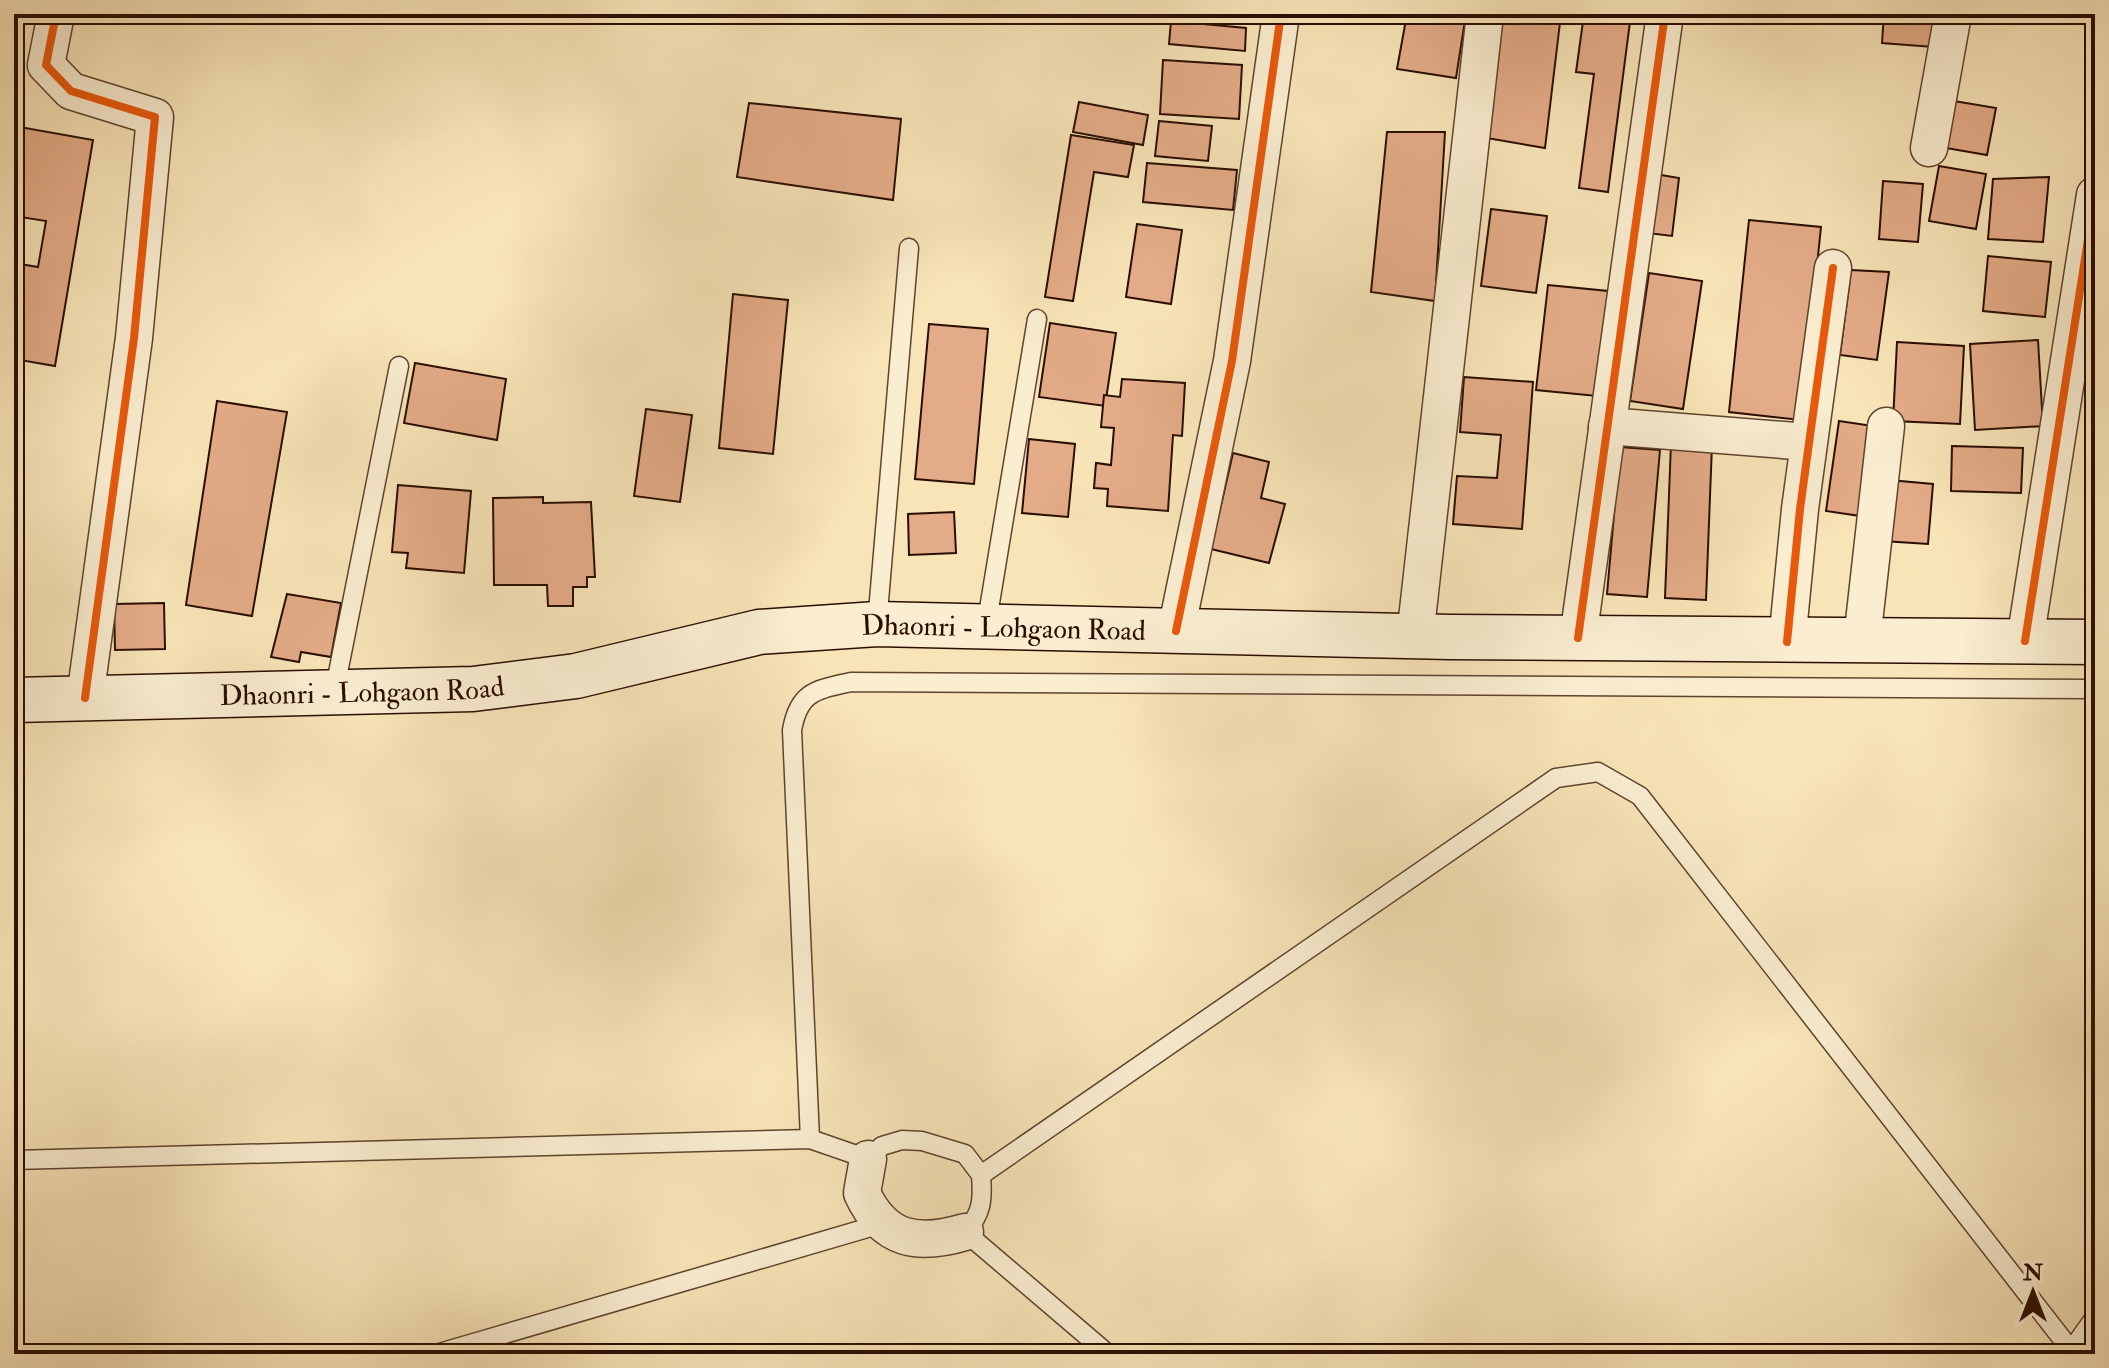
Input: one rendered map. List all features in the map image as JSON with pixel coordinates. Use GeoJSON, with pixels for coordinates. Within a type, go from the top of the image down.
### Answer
{"type":"FeatureCollection","features":[{"type":"Feature","properties":{"kind":"main road","name":"Dhaonri - Lohgaon Road"},"geometry":{"type":"LineString","coordinates":[[14,700],[473,689],[576,676],[759,632],[877,624],[1415,637],[2095,642]]}},
{"type":"Feature","properties":{"kind":"street"},"geometry":{"type":"LineString","coordinates":[[56,14],[46,65],[71,91],[155,117],[134,338],[85,698]]}},
{"type":"Feature","properties":{"kind":"street"},"geometry":{"type":"LineString","coordinates":[[1176,631],[1232,361],[1281,14]]}},
{"type":"Feature","properties":{"kind":"street"},"geometry":{"type":"LineString","coordinates":[[1415,637],[1485,14]]}},
{"type":"Feature","properties":{"kind":"street"},"geometry":{"type":"LineString","coordinates":[[1578,638],[1665,14]]}},
{"type":"Feature","properties":{"kind":"street"},"geometry":{"type":"LineString","coordinates":[[1929,148],[1953,14]]}},
{"type":"Feature","properties":{"kind":"street"},"geometry":{"type":"LineString","coordinates":[[2025,641],[2095,195]]}},
{"type":"Feature","properties":{"kind":"street"},"geometry":{"type":"LineString","coordinates":[[1787,642],[1808,442],[1833,268]]}},
{"type":"Feature","properties":{"kind":"street"},"geometry":{"type":"LineString","coordinates":[[1607,426],[1808,442]]}},
{"type":"Feature","properties":{"kind":"street"},"geometry":{"type":"LineString","coordinates":[[1862,640],[1886,426]]}},
{"type":"Feature","properties":{"kind":"street"},"geometry":{"type":"LineString","coordinates":[[868,1159],[862,1193],[881,1224],[899,1235],[936,1240],[965,1232]]}},
{"type":"Feature","properties":{"kind":"lane"},"geometry":{"type":"LineString","coordinates":[[877,624],[909,248]]}},
{"type":"Feature","properties":{"kind":"lane"},"geometry":{"type":"LineString","coordinates":[[986,627],[1037,319]]}},
{"type":"Feature","properties":{"kind":"lane"},"geometry":{"type":"LineString","coordinates":[[334,693],[399,366]]}},
{"type":"Feature","properties":{"kind":"lane"},"geometry":{"type":"LineString","coordinates":[[810,1139],[792,730],[796,707],[816,690],[851,682],[2095,689]]}},
{"type":"Feature","properties":{"kind":"lane"},"geometry":{"type":"LineString","coordinates":[[981,1175],[1556,778],[1598,772],[1640,796],[2069,1353],[2095,1317]]}},
{"type":"Feature","properties":{"kind":"lane"},"geometry":{"type":"LineString","coordinates":[[14,1160],[810,1139],[868,1159],[882,1146],[902,1140],[922,1141],[965,1154],[981,1175],[983,1202],[977,1219],[965,1232],[1108,1354]]}},
{"type":"Feature","properties":{"kind":"lane"},"geometry":{"type":"LineString","coordinates":[[436,1354],[881,1224]]}},
{"type":"Feature","properties":{"kind":"building"},"geometry":{"type":"Polygon","coordinates":[[[1407,14],[1466,14],[1456,78],[1397,69],[1407,14]]]}},
{"type":"Feature","properties":{"kind":"building"},"geometry":{"type":"Polygon","coordinates":[[[1499,14],[1561,14],[1545,148],[1481,137],[1499,14]]]}},
{"type":"Feature","properties":{"kind":"building"},"geometry":{"type":"Polygon","coordinates":[[[1584,14],[1631,14],[1608,192],[1579,188],[1594,74],[1576,72],[1584,14]]]}},
{"type":"Feature","properties":{"kind":"building"},"geometry":{"type":"Polygon","coordinates":[[[1884,14],[1936,16],[1933,47],[1882,43],[1884,14]]]}},
{"type":"Feature","properties":{"kind":"building"},"geometry":{"type":"Polygon","coordinates":[[[1171,21],[1246,28],[1245,51],[1169,44],[1171,21]]]}},
{"type":"Feature","properties":{"kind":"building"},"geometry":{"type":"Polygon","coordinates":[[[1163,60],[1242,65],[1239,119],[1160,114],[1163,60]]]}},
{"type":"Feature","properties":{"kind":"building"},"geometry":{"type":"Polygon","coordinates":[[[1954,101],[1996,108],[1987,155],[1946,148],[1954,101]]]}},
{"type":"Feature","properties":{"kind":"building"},"geometry":{"type":"Polygon","coordinates":[[[1079,102],[1148,115],[1143,145],[1073,132],[1079,102]]]}},
{"type":"Feature","properties":{"kind":"building"},"geometry":{"type":"Polygon","coordinates":[[[749,103],[901,119],[893,200],[737,177],[749,103]]]}},
{"type":"Feature","properties":{"kind":"building"},"geometry":{"type":"Polygon","coordinates":[[[1159,121],[1212,126],[1208,161],[1155,156],[1159,121]]]}},
{"type":"Feature","properties":{"kind":"building"},"geometry":{"type":"Polygon","coordinates":[[[14,126],[93,140],[55,366],[14,359],[14,263],[38,267],[46,221],[14,216],[14,126]]]}},
{"type":"Feature","properties":{"kind":"building"},"geometry":{"type":"Polygon","coordinates":[[[1387,132],[1445,132],[1435,301],[1371,292],[1387,132]]]}},
{"type":"Feature","properties":{"kind":"building"},"geometry":{"type":"Polygon","coordinates":[[[1071,135],[1134,145],[1128,177],[1094,172],[1073,301],[1045,297],[1071,135]]]}},
{"type":"Feature","properties":{"kind":"building"},"geometry":{"type":"Polygon","coordinates":[[[1147,163],[1237,170],[1233,210],[1143,202],[1147,163]]]}},
{"type":"Feature","properties":{"kind":"building"},"geometry":{"type":"Polygon","coordinates":[[[1939,166],[1986,174],[1976,229],[1929,221],[1939,166]]]}},
{"type":"Feature","properties":{"kind":"building"},"geometry":{"type":"Polygon","coordinates":[[[1655,174],[1679,178],[1672,236],[1647,233],[1655,174]]]}},
{"type":"Feature","properties":{"kind":"building"},"geometry":{"type":"Polygon","coordinates":[[[2049,177],[2043,242],[1988,239],[1993,179],[2049,177]]]}},
{"type":"Feature","properties":{"kind":"building"},"geometry":{"type":"Polygon","coordinates":[[[1883,181],[1923,184],[1918,242],[1879,239],[1883,181]]]}},
{"type":"Feature","properties":{"kind":"building"},"geometry":{"type":"Polygon","coordinates":[[[1491,209],[1547,216],[1536,293],[1481,286],[1491,209]]]}},
{"type":"Feature","properties":{"kind":"building"},"geometry":{"type":"Polygon","coordinates":[[[1749,220],[1821,227],[1801,420],[1729,412],[1749,220]]]}},
{"type":"Feature","properties":{"kind":"building"},"geometry":{"type":"Polygon","coordinates":[[[1137,224],[1182,230],[1171,304],[1126,297],[1137,224]]]}},
{"type":"Feature","properties":{"kind":"building"},"geometry":{"type":"Polygon","coordinates":[[[1988,256],[2051,262],[2045,317],[1983,311],[1988,256]]]}},
{"type":"Feature","properties":{"kind":"building"},"geometry":{"type":"Polygon","coordinates":[[[1851,270],[1889,272],[1877,360],[1840,355],[1851,270]]]}},
{"type":"Feature","properties":{"kind":"building"},"geometry":{"type":"Polygon","coordinates":[[[1649,273],[1702,281],[1683,409],[1630,401],[1649,273]]]}},
{"type":"Feature","properties":{"kind":"building"},"geometry":{"type":"Polygon","coordinates":[[[1548,285],[1618,292],[1607,397],[1536,390],[1548,285]]]}},
{"type":"Feature","properties":{"kind":"building"},"geometry":{"type":"Polygon","coordinates":[[[733,294],[788,300],[773,454],[719,448],[733,294]]]}},
{"type":"Feature","properties":{"kind":"building"},"geometry":{"type":"Polygon","coordinates":[[[1050,323],[1116,333],[1105,406],[1039,397],[1050,323]]]}},
{"type":"Feature","properties":{"kind":"building"},"geometry":{"type":"Polygon","coordinates":[[[929,324],[988,329],[974,484],[915,479],[929,324]]]}},
{"type":"Feature","properties":{"kind":"building"},"geometry":{"type":"Polygon","coordinates":[[[2038,340],[2043,426],[1975,430],[1970,344],[2038,340]]]}},
{"type":"Feature","properties":{"kind":"building"},"geometry":{"type":"Polygon","coordinates":[[[1897,342],[1964,346],[1960,424],[1893,421],[1897,342]]]}},
{"type":"Feature","properties":{"kind":"building"},"geometry":{"type":"Polygon","coordinates":[[[415,363],[506,379],[497,440],[404,423],[415,363]]]}},
{"type":"Feature","properties":{"kind":"building"},"geometry":{"type":"Polygon","coordinates":[[[1464,377],[1533,382],[1522,529],[1453,524],[1457,476],[1497,478],[1501,435],[1460,432],[1464,377]]]}},
{"type":"Feature","properties":{"kind":"building"},"geometry":{"type":"Polygon","coordinates":[[[1122,379],[1185,383],[1182,436],[1173,435],[1168,511],[1107,506],[1108,489],[1094,488],[1096,463],[1111,465],[1114,428],[1101,427],[1104,395],[1120,397],[1122,379]]]}},
{"type":"Feature","properties":{"kind":"building"},"geometry":{"type":"Polygon","coordinates":[[[217,401],[287,412],[252,616],[186,605],[217,401]]]}},
{"type":"Feature","properties":{"kind":"building"},"geometry":{"type":"Polygon","coordinates":[[[646,409],[692,415],[680,502],[634,496],[646,409]]]}},
{"type":"Feature","properties":{"kind":"building"},"geometry":{"type":"Polygon","coordinates":[[[1839,421],[1880,427],[1867,517],[1826,511],[1839,421]]]}},
{"type":"Feature","properties":{"kind":"building"},"geometry":{"type":"Polygon","coordinates":[[[1029,439],[1075,444],[1068,517],[1022,513],[1029,439]]]}},
{"type":"Feature","properties":{"kind":"building"},"geometry":{"type":"Polygon","coordinates":[[[1671,443],[1712,445],[1706,600],[1665,598],[1671,443]]]}},
{"type":"Feature","properties":{"kind":"building"},"geometry":{"type":"Polygon","coordinates":[[[1952,446],[2023,448],[2021,493],[1951,491],[1952,446]]]}},
{"type":"Feature","properties":{"kind":"building"},"geometry":{"type":"Polygon","coordinates":[[[1620,447],[1660,450],[1647,597],[1607,594],[1620,447]]]}},
{"type":"Feature","properties":{"kind":"building"},"geometry":{"type":"Polygon","coordinates":[[[1233,453],[1269,462],[1261,498],[1285,504],[1269,563],[1211,549],[1233,453]]]}},
{"type":"Feature","properties":{"kind":"building"},"geometry":{"type":"Polygon","coordinates":[[[1889,480],[1933,484],[1928,544],[1883,541],[1889,480]]]}},
{"type":"Feature","properties":{"kind":"building"},"geometry":{"type":"Polygon","coordinates":[[[398,485],[471,491],[464,573],[406,568],[408,553],[392,552],[398,485]]]}},
{"type":"Feature","properties":{"kind":"building"},"geometry":{"type":"Polygon","coordinates":[[[543,497],[543,503],[591,502],[595,577],[587,577],[587,587],[573,587],[573,606],[548,606],[547,585],[494,585],[493,498],[543,497]]]}},
{"type":"Feature","properties":{"kind":"building"},"geometry":{"type":"Polygon","coordinates":[[[954,512],[956,553],[909,555],[908,514],[954,512]]]}},
{"type":"Feature","properties":{"kind":"building"},"geometry":{"type":"Polygon","coordinates":[[[287,594],[341,603],[331,657],[301,652],[299,662],[271,657],[287,594]]]}},
{"type":"Feature","properties":{"kind":"building"},"geometry":{"type":"Polygon","coordinates":[[[164,603],[165,649],[115,650],[114,604],[164,603]]]}},
{"type":"Feature","properties":{"kind":"cycle path"},"geometry":{"type":"LineString","coordinates":[[56,14],[46,65],[71,91],[155,117],[134,338],[85,698]]}},
{"type":"Feature","properties":{"kind":"cycle path"},"geometry":{"type":"LineString","coordinates":[[1176,631],[1232,361],[1281,14]]}},
{"type":"Feature","properties":{"kind":"cycle path"},"geometry":{"type":"LineString","coordinates":[[1578,638],[1665,14]]}},
{"type":"Feature","properties":{"kind":"cycle path"},"geometry":{"type":"LineString","coordinates":[[2025,641],[2095,195]]}},
{"type":"Feature","properties":{"kind":"cycle path"},"geometry":{"type":"LineString","coordinates":[[1787,642],[1800,509],[1833,268]]}}]}
